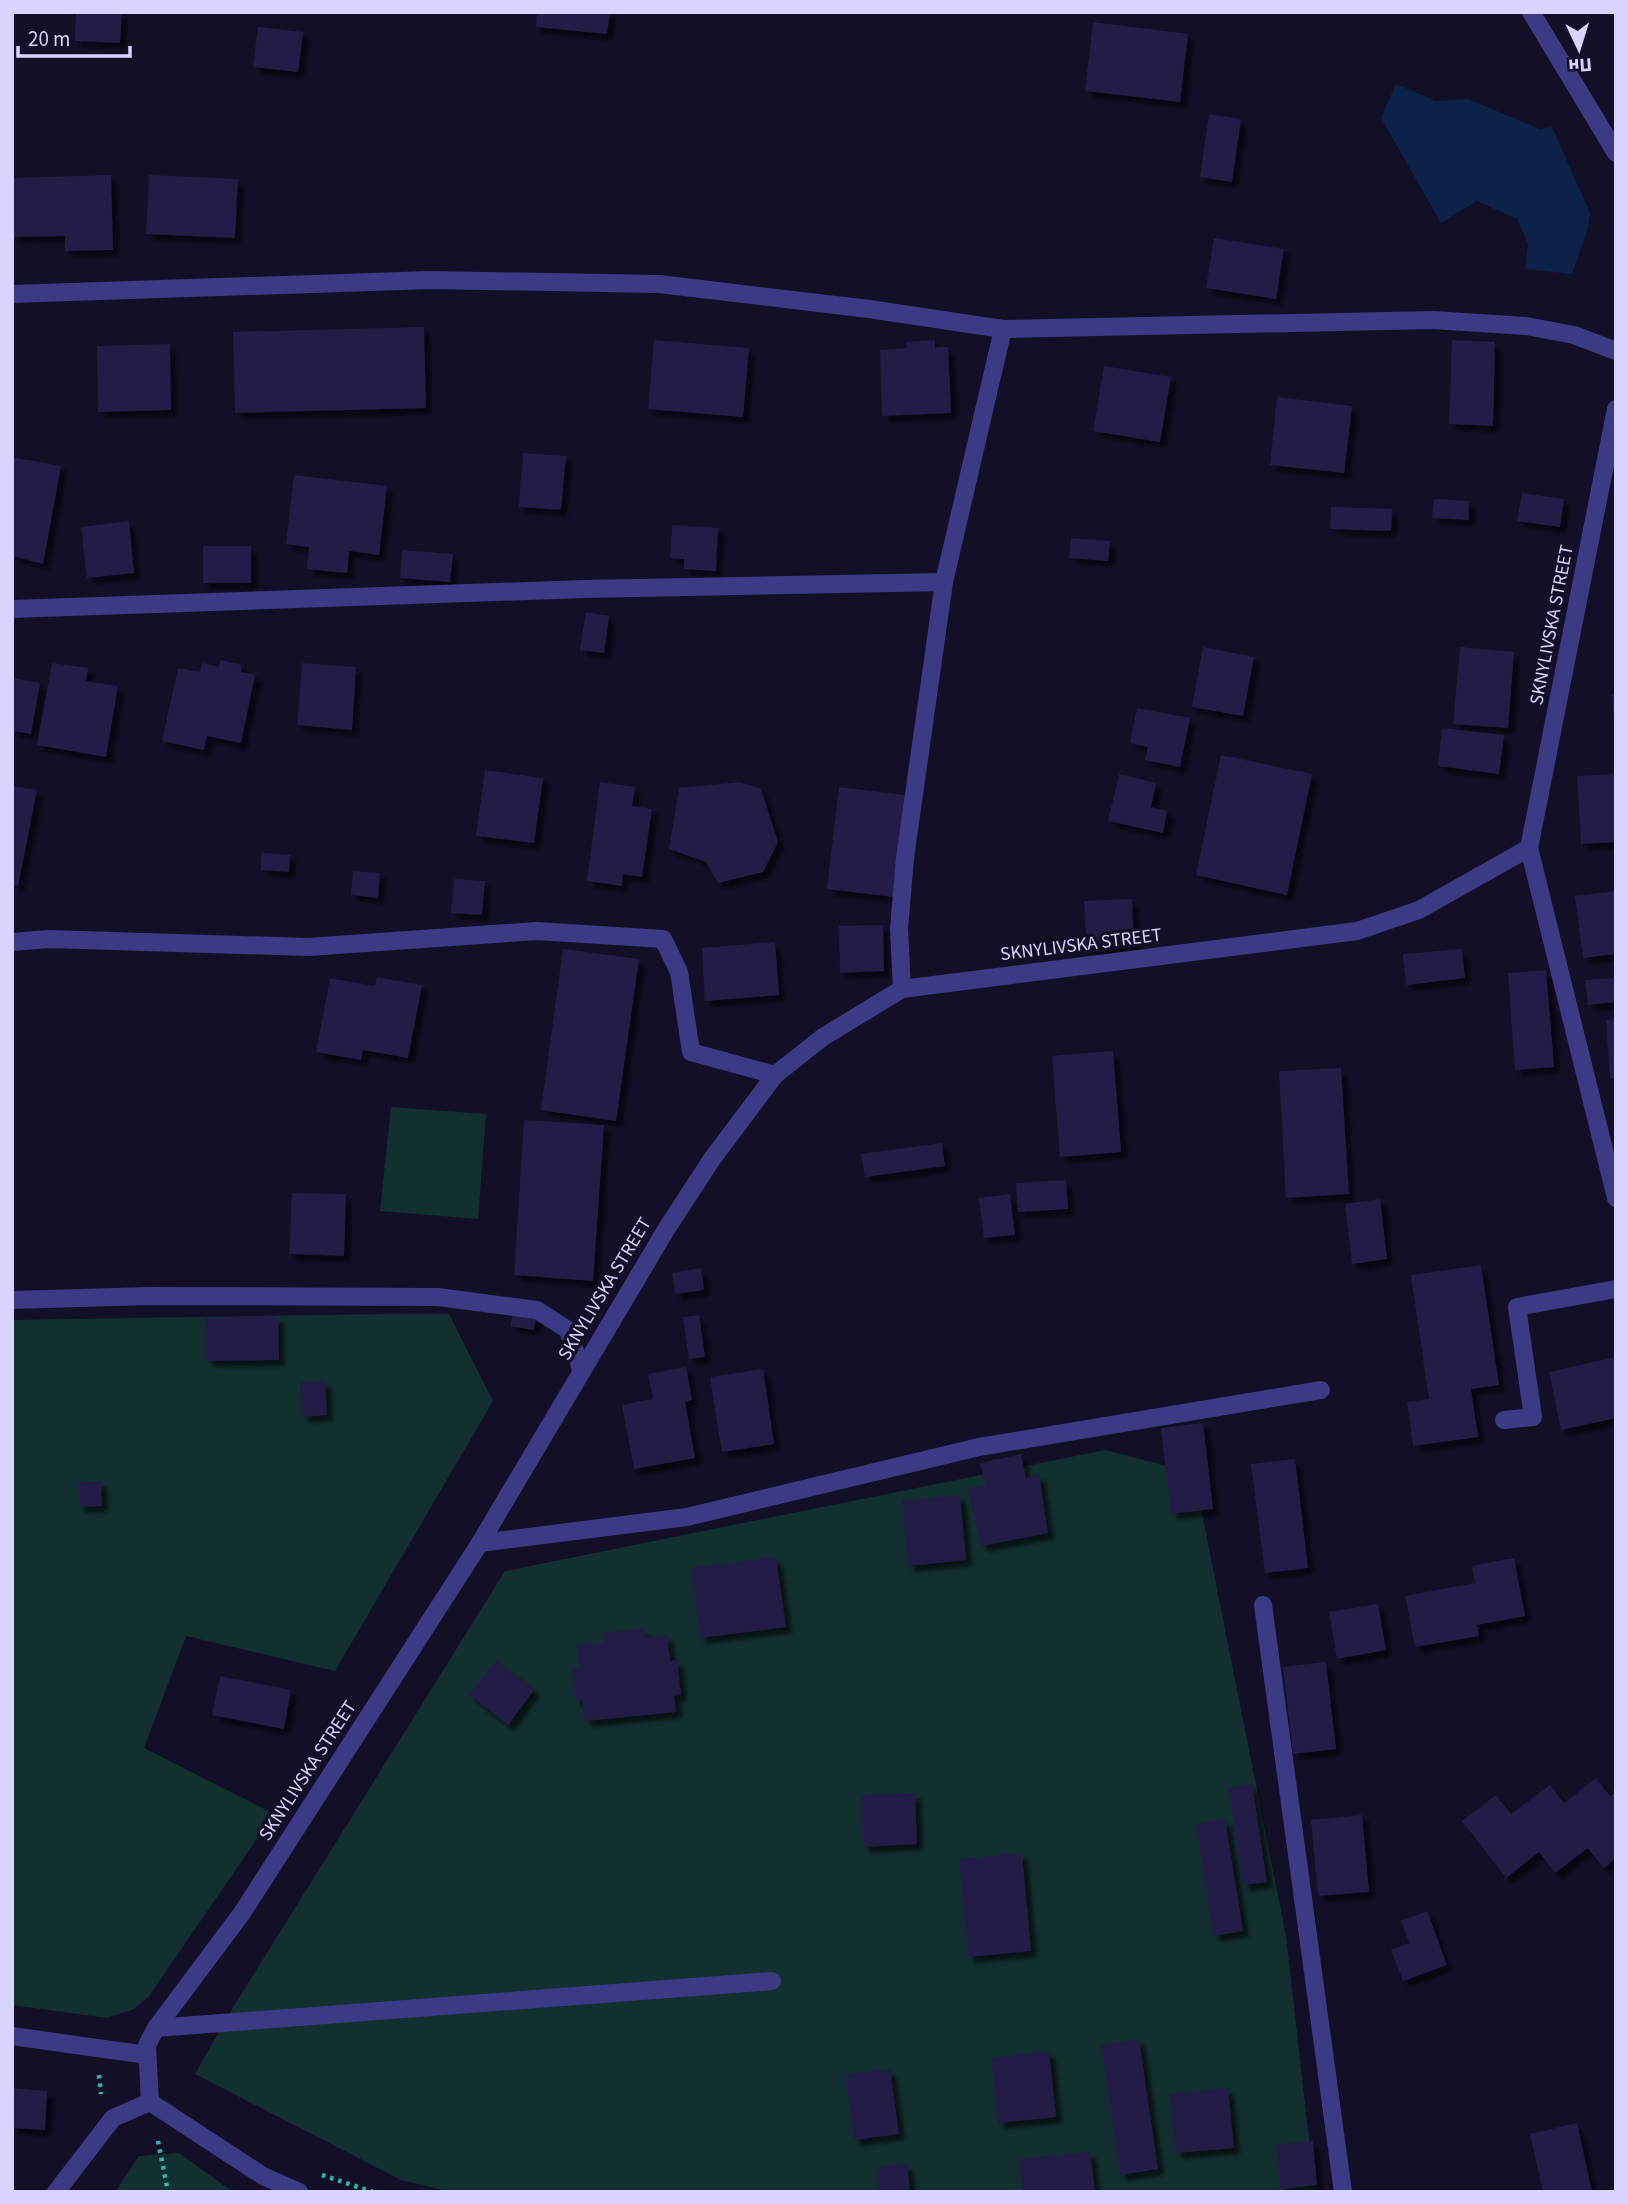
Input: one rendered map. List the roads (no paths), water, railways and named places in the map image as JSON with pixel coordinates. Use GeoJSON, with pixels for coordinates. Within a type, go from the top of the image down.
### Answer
{"type":"FeatureCollection","features":[{"type":"Feature","properties":{"kind":"street"},"geometry":{"type":"LineString","coordinates":[[1531,12],[1616,153]]}},
{"type":"Feature","properties":{"kind":"street"},"geometry":{"type":"LineString","coordinates":[[12,294],[430,280],[659,284],[869,309],[1003,329],[1433,320],[1527,326],[1574,335],[1616,351]]}},
{"type":"Feature","properties":{"kind":"street"},"geometry":{"type":"LineString","coordinates":[[902,989],[899,929],[905,858],[944,582],[1003,329]]}},
{"type":"Feature","properties":{"kind":"street","name":"SKNYLIVSKA STREET"},"geometry":{"type":"LineString","coordinates":[[1616,409],[1529,848],[1616,1198]]}},
{"type":"Feature","properties":{"kind":"street"},"geometry":{"type":"LineString","coordinates":[[12,609],[584,589],[944,582]]}},
{"type":"Feature","properties":{"kind":"street","name":"SKNYLIVSKA STREET"},"geometry":{"type":"LineString","coordinates":[[150,2102],[147,2045],[156,2028],[242,1913],[480,1543],[581,1369],[682,1205],[712,1159],[775,1074],[823,1037],[902,989],[1357,932],[1419,910],[1529,848]]}},
{"type":"Feature","properties":{"kind":"street"},"geometry":{"type":"LineString","coordinates":[[12,942],[48,939],[307,947],[537,931],[663,939],[679,972],[691,1052],[775,1074]]}},
{"type":"Feature","properties":{"kind":"street"},"geometry":{"type":"LineString","coordinates":[[1504,1420],[1533,1416],[1517,1307],[1616,1289]]}},
{"type":"Feature","properties":{"kind":"street"},"geometry":{"type":"LineString","coordinates":[[12,1300],[149,1296],[438,1297],[537,1310],[568,1331],[581,1369]]}},
{"type":"Feature","properties":{"kind":"street"},"geometry":{"type":"LineString","coordinates":[[480,1543],[687,1517],[978,1447],[1321,1390]]}},
{"type":"Feature","properties":{"kind":"street"},"geometry":{"type":"LineString","coordinates":[[1263,1605],[1343,2192]]}},
{"type":"Feature","properties":{"kind":"street"},"geometry":{"type":"LineString","coordinates":[[156,2028],[772,1981]]}},
{"type":"Feature","properties":{"kind":"street"},"geometry":{"type":"LineString","coordinates":[[12,2036],[147,2055]]}},
{"type":"Feature","properties":{"kind":"street"},"geometry":{"type":"LineString","coordinates":[[55,2192],[113,2118],[150,2102],[263,2176],[299,2192]]}},
{"type":"Feature","properties":{"kind":"water"},"geometry":{"type":"Polygon","coordinates":[[[1396,84],[1436,101],[1468,99],[1540,129],[1552,127],[1590,213],[1588,228],[1572,274],[1525,269],[1528,244],[1517,219],[1477,201],[1441,223],[1381,118],[1396,84]]]}}]}
